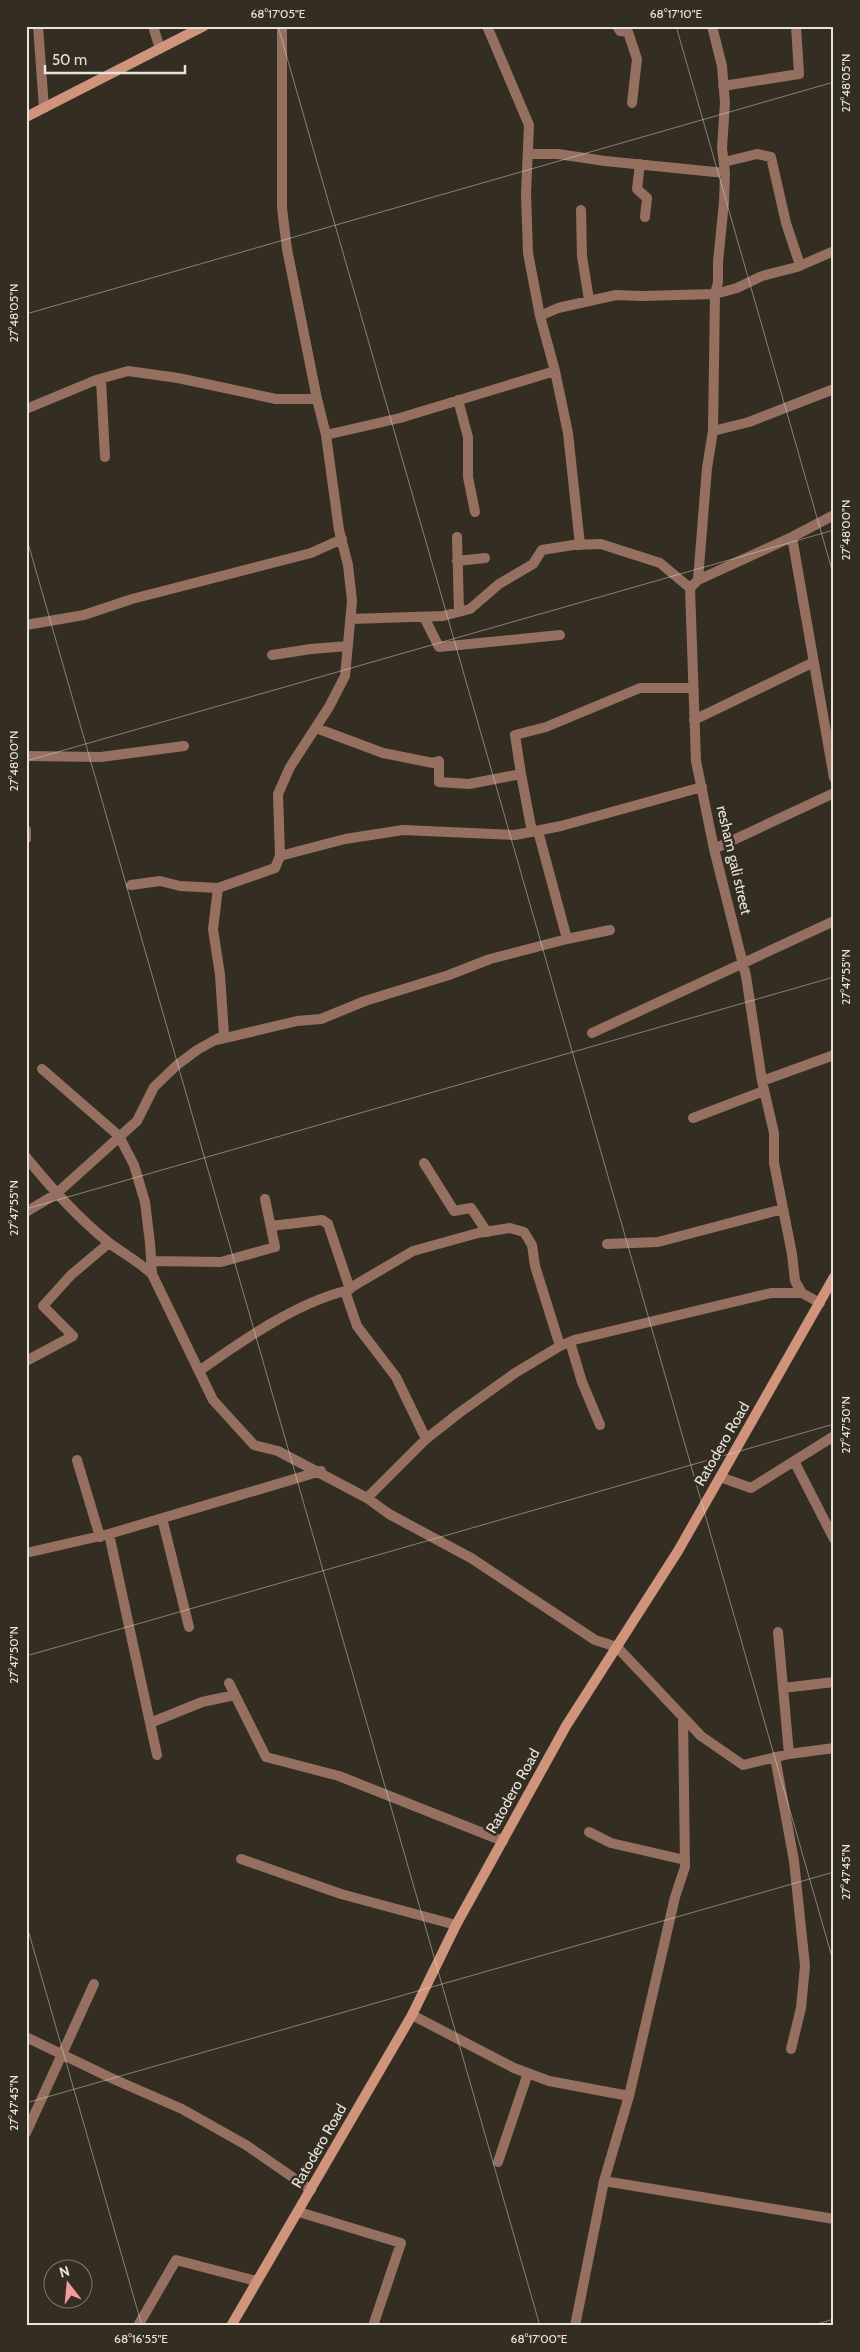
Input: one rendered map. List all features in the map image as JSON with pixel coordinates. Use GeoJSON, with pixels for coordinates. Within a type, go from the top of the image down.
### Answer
{"type":"FeatureCollection","features":[{"type":"Feature","properties":{"kind":"main road"},"geometry":{"type":"LineString","coordinates":[[26,117],[204,26]]}},
{"type":"Feature","properties":{"kind":"main road"},"geometry":{"type":"LineString","coordinates":[[26,109],[41,109]]}},
{"type":"Feature","properties":{"kind":"main road","name":"Ratodero Road"},"geometry":{"type":"LineString","coordinates":[[231,2326],[256,2281],[312,2190],[412,2015],[456,1925],[566,1726],[678,1551],[834,1277]]}},
{"type":"Feature","properties":{"kind":"street"},"geometry":{"type":"LineString","coordinates":[[38,26],[41,109]]}},
{"type":"Feature","properties":{"kind":"street"},"geometry":{"type":"LineString","coordinates":[[154,26],[160,49]]}},
{"type":"Feature","properties":{"kind":"street"},"geometry":{"type":"LineString","coordinates":[[131,885],[160,881],[180,886],[218,888],[275,868],[280,856],[278,794],[299,751],[316,728],[344,676],[351,619],[350,583],[326,435],[287,249],[282,208],[282,26]]}},
{"type":"Feature","properties":{"kind":"street"},"geometry":{"type":"LineString","coordinates":[[487,26],[529,125],[526,193],[528,254],[540,316],[555,371],[568,433],[580,545]]}},
{"type":"Feature","properties":{"kind":"street"},"geometry":{"type":"LineString","coordinates":[[618,26],[620,31],[628,32],[636,59],[632,103]]}},
{"type":"Feature","properties":{"kind":"street"},"geometry":{"type":"LineString","coordinates":[[698,580],[707,468],[713,431],[715,294],[722,240],[725,173],[722,148],[725,103],[722,66],[712,26]]}},
{"type":"Feature","properties":{"kind":"street"},"geometry":{"type":"LineString","coordinates":[[723,86],[799,74],[796,26]]}},
{"type":"Feature","properties":{"kind":"street"},"geometry":{"type":"LineString","coordinates":[[529,154],[558,154],[571,157],[725,173]]}},
{"type":"Feature","properties":{"kind":"street"},"geometry":{"type":"LineString","coordinates":[[724,162],[757,154],[771,157],[786,223],[800,265]]}},
{"type":"Feature","properties":{"kind":"street"},"geometry":{"type":"LineString","coordinates":[[640,164],[637,188],[647,198],[645,216]]}},
{"type":"Feature","properties":{"kind":"street"},"geometry":{"type":"LineString","coordinates":[[581,210],[582,256],[590,300]]}},
{"type":"Feature","properties":{"kind":"street"},"geometry":{"type":"LineString","coordinates":[[540,316],[590,300],[616,295],[715,294],[737,288],[762,276],[800,265],[834,251]]}},
{"type":"Feature","properties":{"kind":"street"},"geometry":{"type":"LineString","coordinates":[[26,409],[101,379],[128,371],[178,378],[276,399],[317,399]]}},
{"type":"Feature","properties":{"kind":"street"},"geometry":{"type":"LineString","coordinates":[[326,435],[400,418],[555,371]]}},
{"type":"Feature","properties":{"kind":"street"},"geometry":{"type":"LineString","coordinates":[[101,379],[105,458]]}},
{"type":"Feature","properties":{"kind":"street"},"geometry":{"type":"LineString","coordinates":[[713,431],[748,422],[834,389]]}},
{"type":"Feature","properties":{"kind":"street"},"geometry":{"type":"LineString","coordinates":[[458,400],[468,437],[468,477],[475,512]]}},
{"type":"Feature","properties":{"kind":"street"},"geometry":{"type":"LineString","coordinates":[[351,619],[443,616],[470,609],[499,584],[533,564],[542,550],[580,545],[601,544],[660,563],[690,588],[698,580],[792,537],[834,515]]}},
{"type":"Feature","properties":{"kind":"street"},"geometry":{"type":"LineString","coordinates":[[456,537],[458,611]]}},
{"type":"Feature","properties":{"kind":"street"},"geometry":{"type":"LineString","coordinates":[[792,537],[834,778]]}},
{"type":"Feature","properties":{"kind":"street"},"geometry":{"type":"LineString","coordinates":[[26,625],[84,615],[132,599],[302,556],[342,539]]}},
{"type":"Feature","properties":{"kind":"street"},"geometry":{"type":"LineString","coordinates":[[457,561],[484,558]]}},
{"type":"Feature","properties":{"kind":"street","name":"resham gali street"},"geometry":{"type":"LineString","coordinates":[[690,588],[696,761],[714,848],[743,964],[763,1086],[774,1133],[774,1163],[792,1254],[795,1281],[802,1293]]}},
{"type":"Feature","properties":{"kind":"street"},"geometry":{"type":"LineString","coordinates":[[424,617],[439,647],[560,635]]}},
{"type":"Feature","properties":{"kind":"street"},"geometry":{"type":"LineString","coordinates":[[272,655],[348,646]]}},
{"type":"Feature","properties":{"kind":"street"},"geometry":{"type":"LineString","coordinates":[[694,720],[814,662]]}},
{"type":"Feature","properties":{"kind":"street"},"geometry":{"type":"LineString","coordinates":[[567,939],[535,831],[521,774],[516,735],[546,728],[640,688],[693,688]]}},
{"type":"Feature","properties":{"kind":"street"},"geometry":{"type":"LineString","coordinates":[[316,728],[383,753],[433,763],[439,761],[439,782],[468,784],[521,774]]}},
{"type":"Feature","properties":{"kind":"street"},"geometry":{"type":"LineString","coordinates":[[26,756],[101,757],[184,746]]}},
{"type":"Feature","properties":{"kind":"street"},"geometry":{"type":"LineString","coordinates":[[280,856],[345,839],[403,830],[502,835],[535,831],[702,787]]}},
{"type":"Feature","properties":{"kind":"street"},"geometry":{"type":"LineString","coordinates":[[714,848],[834,793]]}},
{"type":"Feature","properties":{"kind":"street"},"geometry":{"type":"LineString","coordinates":[[26,830],[26,840]]}},
{"type":"Feature","properties":{"kind":"street"},"geometry":{"type":"LineString","coordinates":[[26,1212],[56,1194],[137,1121],[154,1087],[177,1065],[224,1035],[220,975],[213,929],[218,888]]}},
{"type":"Feature","properties":{"kind":"street"},"geometry":{"type":"LineString","coordinates":[[592,1033],[834,921]]}},
{"type":"Feature","properties":{"kind":"street"},"geometry":{"type":"LineString","coordinates":[[213,1041],[288,1022],[321,1019],[365,1000],[449,976],[490,959],[610,930]]}},
{"type":"Feature","properties":{"kind":"street"},"geometry":{"type":"LineString","coordinates":[[693,1118],[834,1055]]}},
{"type":"Feature","properties":{"kind":"street"},"geometry":{"type":"LineString","coordinates":[[42,1069],[120,1136],[134,1165],[145,1202],[152,1274]]}},
{"type":"Feature","properties":{"kind":"street"},"geometry":{"type":"LineString","coordinates":[[26,1158],[56,1194],[109,1243],[138,1261],[152,1274],[213,1400],[254,1445],[278,1451],[320,1471],[367,1498],[389,1514],[471,1558],[595,1640],[617,1647],[701,1736],[743,1765],[789,1754],[834,1748]]}},
{"type":"Feature","properties":{"kind":"street"},"geometry":{"type":"LineString","coordinates":[[424,1163],[454,1211],[471,1208],[487,1232]]}},
{"type":"Feature","properties":{"kind":"street"},"geometry":{"type":"LineString","coordinates":[[151,1261],[221,1262],[275,1246],[265,1200]]}},
{"type":"Feature","properties":{"kind":"street"},"geometry":{"type":"LineString","coordinates":[[607,1244],[658,1242],[783,1209]]}},
{"type":"Feature","properties":{"kind":"street"},"geometry":{"type":"LineString","coordinates":[[271,1226],[322,1220],[328,1224],[357,1326],[396,1378],[426,1439]]}},
{"type":"Feature","properties":{"kind":"street"},"geometry":{"type":"LineString","coordinates":[[199,1371],[272,1324],[329,1295],[348,1290],[413,1251],[510,1228],[524,1232],[532,1245],[537,1275],[600,1425]]}},
{"type":"Feature","properties":{"kind":"street"},"geometry":{"type":"LineString","coordinates":[[26,1361],[72,1336],[43,1306],[71,1275],[109,1243]]}},
{"type":"Feature","properties":{"kind":"street"},"geometry":{"type":"LineString","coordinates":[[367,1498],[426,1439],[515,1373],[565,1344],[770,1293],[802,1293],[820,1303]]}},
{"type":"Feature","properties":{"kind":"street"},"geometry":{"type":"LineString","coordinates":[[720,1477],[752,1488],[834,1436]]}},
{"type":"Feature","properties":{"kind":"street"},"geometry":{"type":"LineString","coordinates":[[77,1460],[104,1536],[157,1755]]}},
{"type":"Feature","properties":{"kind":"street"},"geometry":{"type":"LineString","coordinates":[[794,1462],[834,1539]]}},
{"type":"Feature","properties":{"kind":"street"},"geometry":{"type":"LineString","coordinates":[[26,1553],[104,1536],[320,1471]]}},
{"type":"Feature","properties":{"kind":"street"},"geometry":{"type":"LineString","coordinates":[[162,1518],[188,1627]]}},
{"type":"Feature","properties":{"kind":"street"},"geometry":{"type":"LineString","coordinates":[[778,1632],[789,1754]]}},
{"type":"Feature","properties":{"kind":"street"},"geometry":{"type":"LineString","coordinates":[[783,1688],[834,1682]]}},
{"type":"Feature","properties":{"kind":"street"},"geometry":{"type":"LineString","coordinates":[[229,1683],[266,1757],[339,1776],[503,1841]]}},
{"type":"Feature","properties":{"kind":"street"},"geometry":{"type":"LineString","coordinates":[[150,1722],[202,1702],[235,1695]]}},
{"type":"Feature","properties":{"kind":"street"},"geometry":{"type":"LineString","coordinates":[[575,2326],[604,2181],[629,2096],[675,1897],[685,1867],[683,1717]]}},
{"type":"Feature","properties":{"kind":"street"},"geometry":{"type":"LineString","coordinates":[[775,1757],[794,1861],[805,1966],[801,2008],[791,2049]]}},
{"type":"Feature","properties":{"kind":"street"},"geometry":{"type":"LineString","coordinates":[[589,1832],[611,1843],[685,1860]]}},
{"type":"Feature","properties":{"kind":"street"},"geometry":{"type":"LineString","coordinates":[[241,1860],[341,1894],[456,1925]]}},
{"type":"Feature","properties":{"kind":"street"},"geometry":{"type":"LineString","coordinates":[[26,2133],[94,1984]]}},
{"type":"Feature","properties":{"kind":"street"},"geometry":{"type":"LineString","coordinates":[[412,2015],[514,2068],[549,2081],[629,2096]]}},
{"type":"Feature","properties":{"kind":"street"},"geometry":{"type":"LineString","coordinates":[[26,2037],[182,2109],[246,2145],[312,2190]]}},
{"type":"Feature","properties":{"kind":"street"},"geometry":{"type":"LineString","coordinates":[[498,2162],[528,2073]]}},
{"type":"Feature","properties":{"kind":"street"},"geometry":{"type":"LineString","coordinates":[[604,2181],[834,2218]]}},
{"type":"Feature","properties":{"kind":"street"},"geometry":{"type":"LineString","coordinates":[[299,2212],[401,2243],[373,2326]]}},
{"type":"Feature","properties":{"kind":"street"},"geometry":{"type":"LineString","coordinates":[[139,2324],[176,2260],[256,2281]]}}]}
